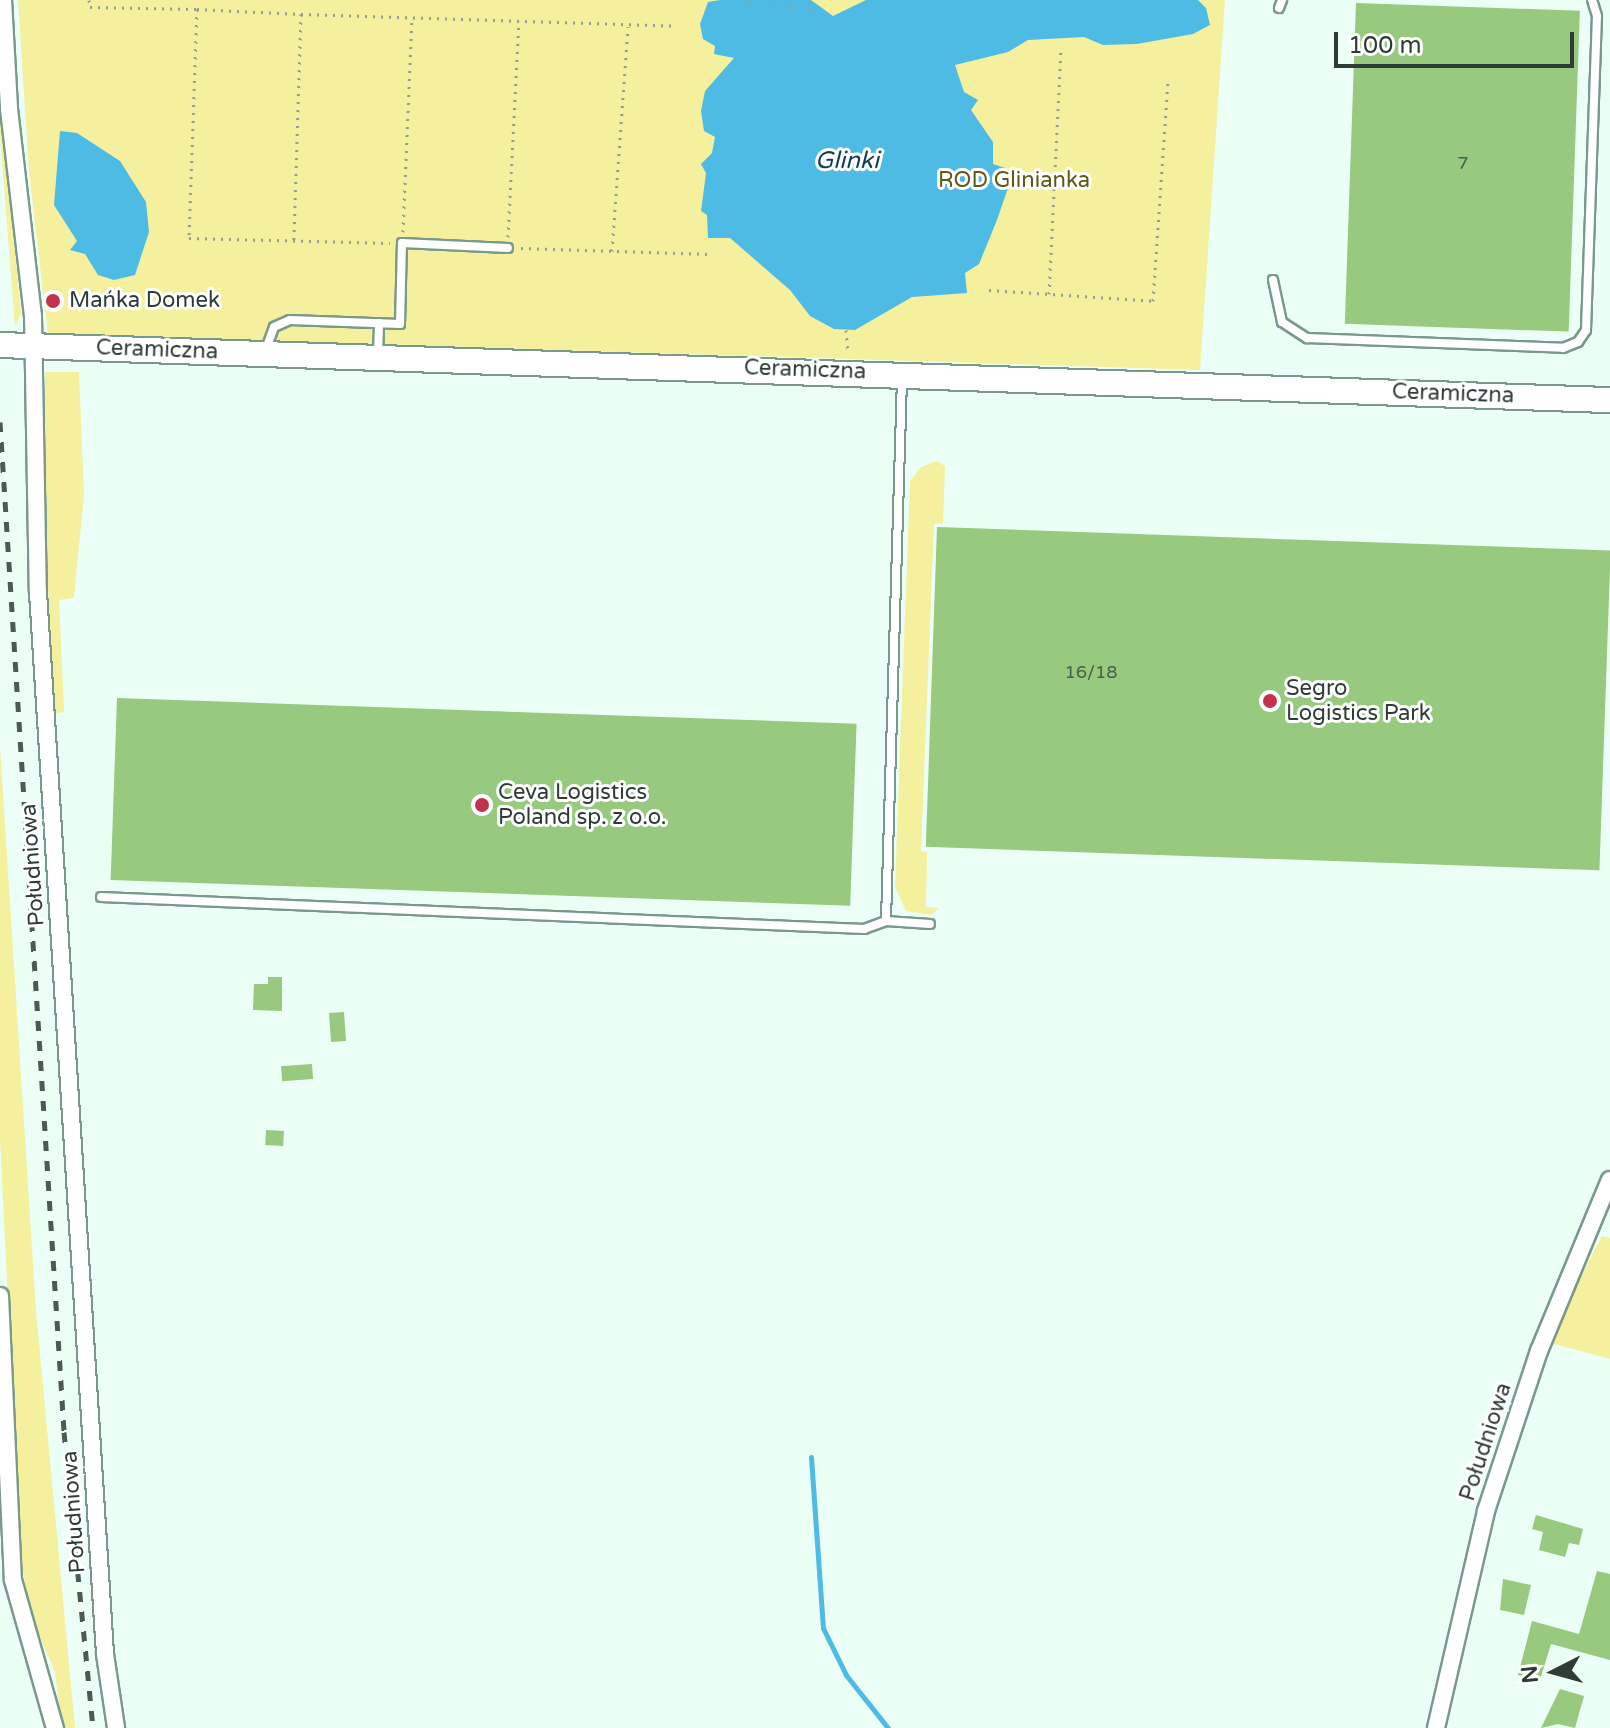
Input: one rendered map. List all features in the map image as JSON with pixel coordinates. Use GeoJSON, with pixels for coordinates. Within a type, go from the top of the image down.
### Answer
{"type":"FeatureCollection","features":[{"type":"Feature","properties":{"kind":"main road","name":"Ceramiczna"},"geometry":{"type":"LineString","coordinates":[[0,345],[845,371],[1610,400]]}},
{"type":"Feature","properties":{"kind":"street","name":"Południowa"},"geometry":{"type":"LineString","coordinates":[[3,0],[9,109],[34,347],[41,639],[105,1654],[116,1728]]}},
{"type":"Feature","properties":{"kind":"street","name":"Południowa"},"geometry":{"type":"LineString","coordinates":[[1436,1728],[1491,1496],[1539,1351],[1610,1180]]}},
{"type":"Feature","properties":{"kind":"street"},"geometry":{"type":"LineString","coordinates":[[0,1296],[13,1580],[55,1728]]}},
{"type":"Feature","properties":{"kind":"lane"},"geometry":{"type":"LineString","coordinates":[[1273,280],[1282,322],[1307,338],[1563,348],[1578,342],[1586,330],[1597,16],[1592,0]]}},
{"type":"Feature","properties":{"kind":"lane"},"geometry":{"type":"LineString","coordinates":[[265,354],[274,327],[290,320],[400,324],[402,243],[508,248]]}},
{"type":"Feature","properties":{"kind":"lane"},"geometry":{"type":"LineString","coordinates":[[378,357],[379,323]]}},
{"type":"Feature","properties":{"kind":"lane"},"geometry":{"type":"LineString","coordinates":[[886,921],[902,373]]}},
{"type":"Feature","properties":{"kind":"lane"},"geometry":{"type":"LineString","coordinates":[[101,897],[864,929],[886,921],[930,924]]}},
{"type":"Feature","properties":{"kind":"path"},"geometry":{"type":"LineString","coordinates":[[89,0],[90,7],[677,26]]}},
{"type":"Feature","properties":{"kind":"path"},"geometry":{"type":"LineString","coordinates":[[771,0],[771,6]]}},
{"type":"Feature","properties":{"kind":"path"},"geometry":{"type":"LineString","coordinates":[[791,0],[791,7]]}},
{"type":"Feature","properties":{"kind":"path"},"geometry":{"type":"LineString","coordinates":[[810,0],[810,11]]}},
{"type":"Feature","properties":{"kind":"path"},"geometry":{"type":"LineString","coordinates":[[197,9],[189,238],[402,243],[412,18]]}},
{"type":"Feature","properties":{"kind":"path"},"geometry":{"type":"LineString","coordinates":[[294,240],[301,14]]}},
{"type":"Feature","properties":{"kind":"path"},"geometry":{"type":"LineString","coordinates":[[519,21],[508,248],[711,254]]}},
{"type":"Feature","properties":{"kind":"path"},"geometry":{"type":"LineString","coordinates":[[612,251],[628,25]]}},
{"type":"Feature","properties":{"kind":"path"},"geometry":{"type":"LineString","coordinates":[[1049,294],[1061,50]]}},
{"type":"Feature","properties":{"kind":"path"},"geometry":{"type":"LineString","coordinates":[[989,290],[1153,301],[1168,81]]}},
{"type":"Feature","properties":{"kind":"path"},"geometry":{"type":"LineString","coordinates":[[845,371],[846,330]]}},
{"type":"Feature","properties":{"kind":"green space","name":"ROD Glinianka"},"geometry":{"type":"Polygon","coordinates":[[[18,0],[1225,0],[1200,370],[48,334],[29,171],[18,0]]]}},
{"type":"Feature","properties":{"kind":"green space"},"geometry":{"type":"Polygon","coordinates":[[[0,97],[21,313],[15,327],[0,135],[0,97]]]}},
{"type":"Feature","properties":{"kind":"green space"},"geometry":{"type":"Polygon","coordinates":[[[45,372],[79,372],[84,495],[74,598],[59,600],[64,712],[55,713],[45,537],[45,372]]]}},
{"type":"Feature","properties":{"kind":"green space"},"geometry":{"type":"Polygon","coordinates":[[[937,461],[945,466],[943,524],[934,524],[921,851],[927,852],[926,907],[939,908],[931,915],[906,911],[895,887],[910,481],[921,467],[937,461]]]}},
{"type":"Feature","properties":{"kind":"green space"},"geometry":{"type":"Polygon","coordinates":[[[0,746],[36,1311],[75,1728],[62,1728],[55,1672],[30,1614],[20,1553],[0,1136],[0,746]]]}},
{"type":"Feature","properties":{"kind":"green space"},"geometry":{"type":"Polygon","coordinates":[[[1602,1236],[1610,1238],[1610,1359],[1547,1342],[1602,1236]]]}},
{"type":"Feature","properties":{"kind":"water","name":"Glinki"},"geometry":{"type":"Polygon","coordinates":[[[811,0],[833,16],[866,0],[1198,0],[1206,8],[1210,25],[1193,34],[1137,44],[1103,45],[1084,37],[1028,40],[1008,52],[955,65],[964,92],[978,100],[971,110],[993,142],[993,164],[1005,168],[1008,188],[979,264],[965,273],[967,293],[912,297],[855,330],[834,329],[810,316],[790,290],[730,238],[708,238],[707,215],[701,211],[706,173],[701,164],[712,153],[715,137],[704,131],[701,111],[705,91],[734,58],[714,54],[715,46],[703,39],[700,24],[708,2],[811,0]]]}},
{"type":"Feature","properties":{"kind":"water"},"geometry":{"type":"Polygon","coordinates":[[[60,131],[77,133],[120,161],[146,202],[149,232],[135,275],[114,280],[98,275],[85,254],[70,250],[77,241],[54,205],[60,131]]]}},
{"type":"Feature","properties":{"kind":"building"},"geometry":{"type":"Polygon","coordinates":[[[1356,3],[1580,11],[1569,332],[1345,324],[1356,3]]]}},
{"type":"Feature","properties":{"kind":"building","name":"Segro Logistics Park"},"geometry":{"type":"Polygon","coordinates":[[[937,527],[1610,551],[1599,870],[926,847],[937,527]]]}},
{"type":"Feature","properties":{"kind":"building","name":"Ceva Logistics Poland sp. z o.o."},"geometry":{"type":"Polygon","coordinates":[[[117,698],[857,724],[850,906],[111,880],[117,698]]]}},
{"type":"Feature","properties":{"kind":"building"},"geometry":{"type":"Polygon","coordinates":[[[268,977],[282,977],[282,1011],[253,1010],[254,984],[268,984],[268,977]]]}},
{"type":"Feature","properties":{"kind":"building"},"geometry":{"type":"Polygon","coordinates":[[[344,1012],[346,1041],[331,1042],[329,1013],[344,1012]]]}},
{"type":"Feature","properties":{"kind":"building"},"geometry":{"type":"Polygon","coordinates":[[[312,1064],[313,1079],[282,1081],[281,1066],[312,1064]]]}},
{"type":"Feature","properties":{"kind":"building"},"geometry":{"type":"Polygon","coordinates":[[[266,1130],[284,1131],[283,1146],[265,1145],[266,1130]]]}},
{"type":"Feature","properties":{"kind":"building"},"geometry":{"type":"Polygon","coordinates":[[[1536,1515],[1583,1529],[1579,1545],[1569,1543],[1565,1557],[1539,1550],[1543,1532],[1532,1529],[1536,1515]]]}},
{"type":"Feature","properties":{"kind":"building"},"geometry":{"type":"Polygon","coordinates":[[[1597,1571],[1610,1574],[1610,1660],[1551,1644],[1540,1680],[1518,1675],[1532,1621],[1579,1634],[1597,1571]]]}},
{"type":"Feature","properties":{"kind":"building"},"geometry":{"type":"Polygon","coordinates":[[[1503,1579],[1531,1585],[1524,1615],[1500,1610],[1503,1579]]]}},
{"type":"Feature","properties":{"kind":"building"},"geometry":{"type":"Polygon","coordinates":[[[1560,1689],[1584,1696],[1575,1728],[1558,1724],[1541,1728],[1560,1689]]]}},
{"type":"Feature","properties":{"kind":"waterway"},"geometry":{"type":"LineString","coordinates":[[811,1457],[823,1628],[846,1675],[888,1728]]}},
{"type":"Feature","properties":{"kind":"railway"},"geometry":{"type":"LineString","coordinates":[[0,422],[64,1432],[93,1728]]}},
{"type":"Feature","properties":{"kind":"place","name":"Mańka Domek"},"geometry":{"type":"Point","coordinates":[53,301]}},
{"type":"Feature","properties":{"kind":"place","name":"Segro Logistics Park"},"geometry":{"type":"Point","coordinates":[1270,701]}},
{"type":"Feature","properties":{"kind":"place","name":"Ceva Logistics Poland sp. z o.o."},"geometry":{"type":"Point","coordinates":[482,805]}}]}
